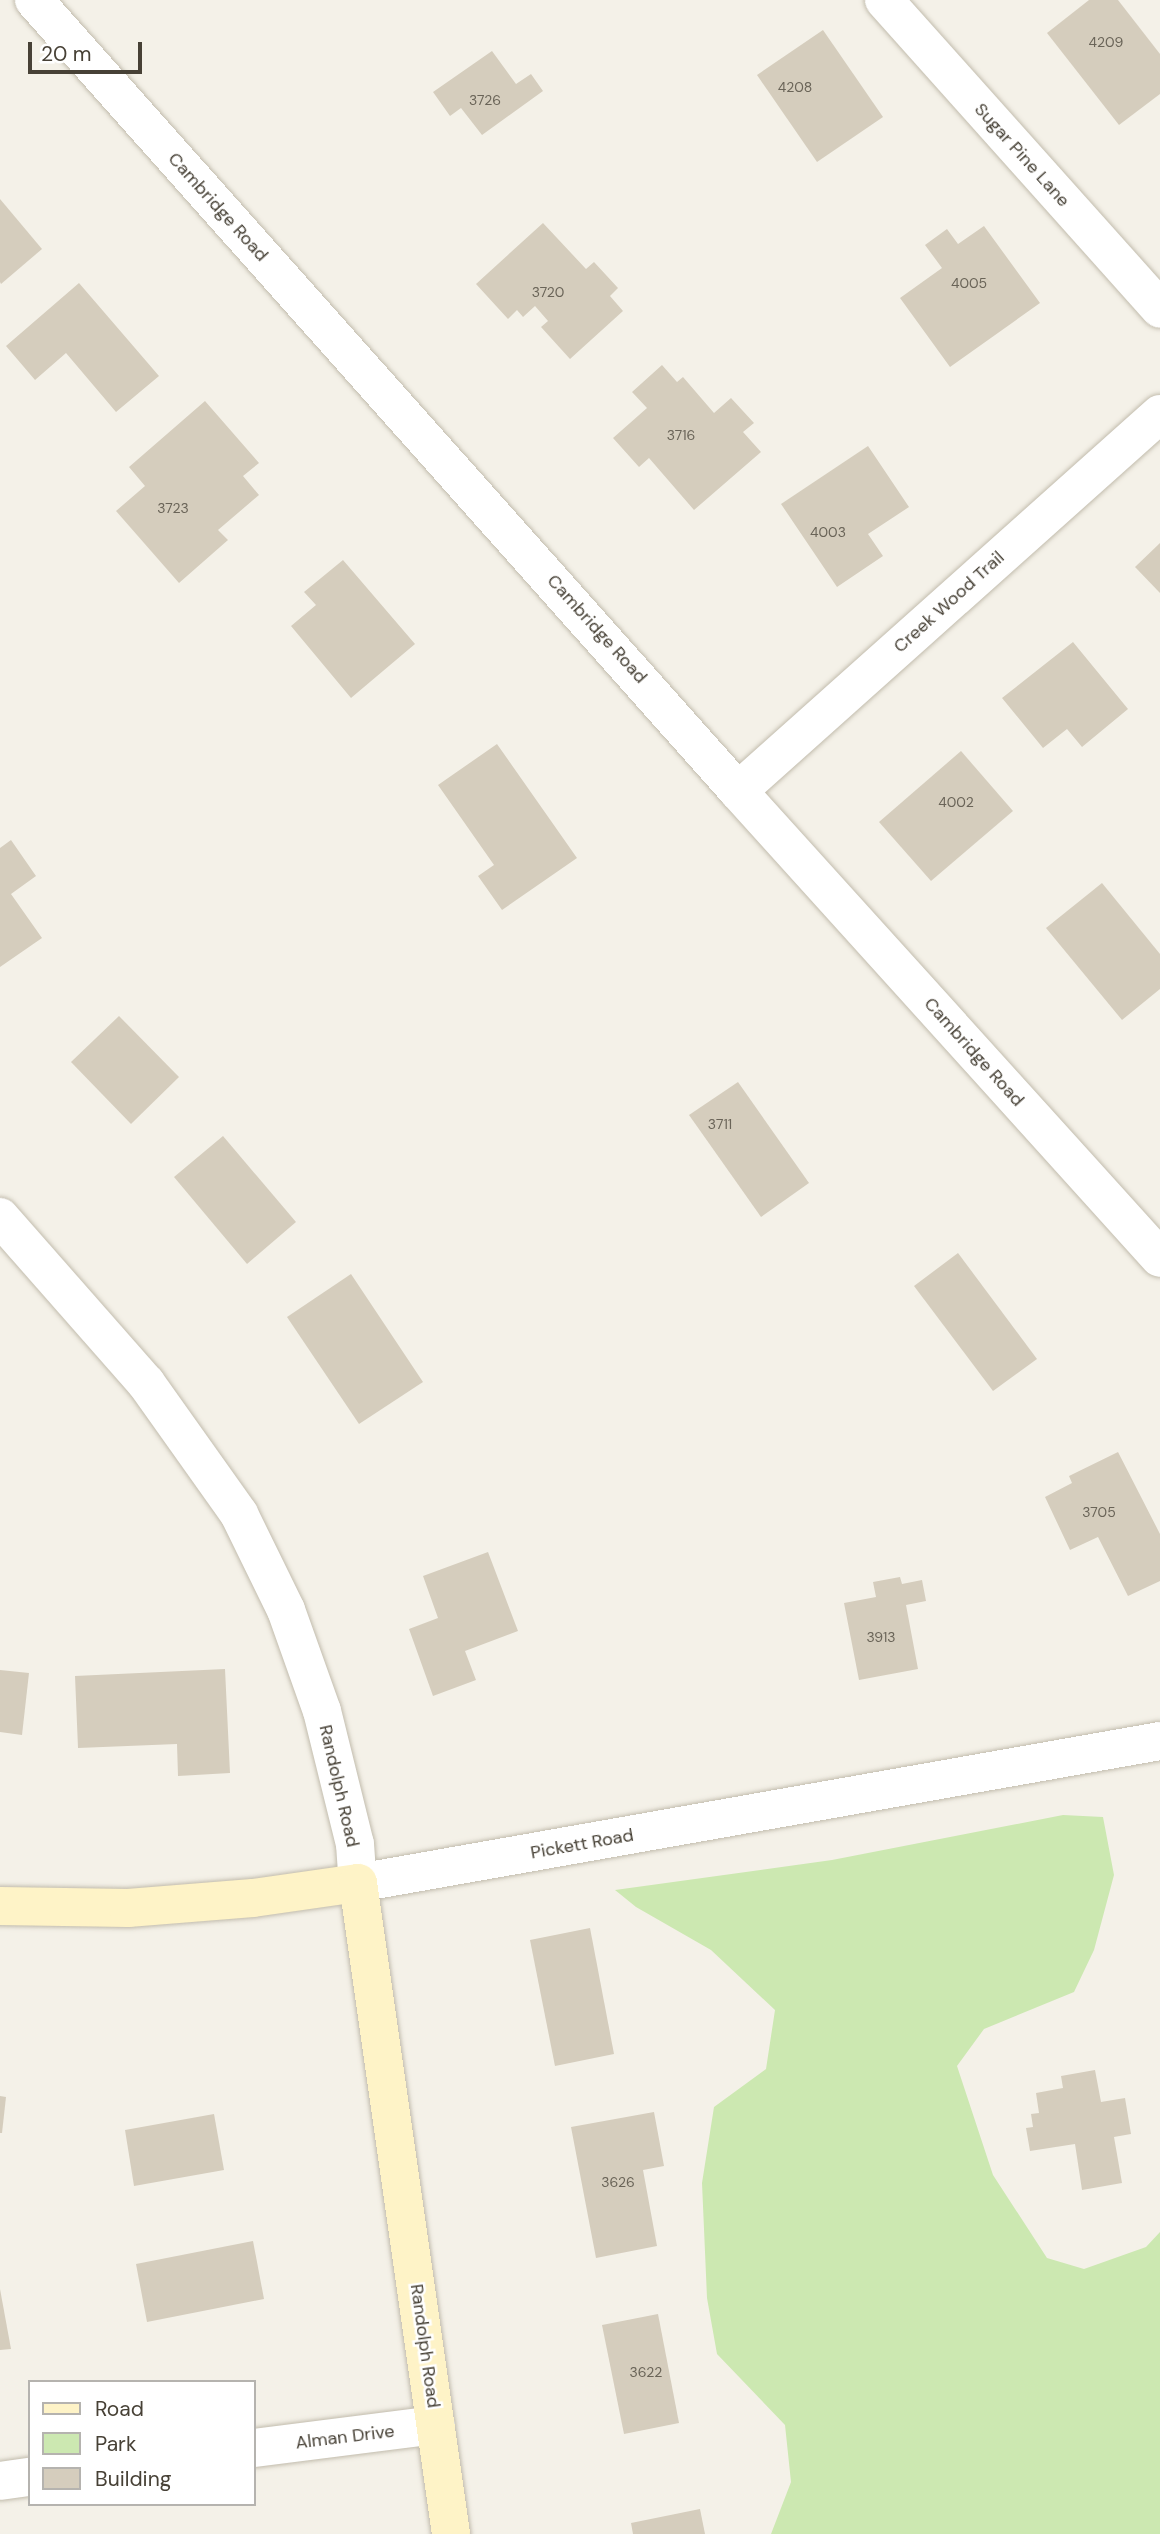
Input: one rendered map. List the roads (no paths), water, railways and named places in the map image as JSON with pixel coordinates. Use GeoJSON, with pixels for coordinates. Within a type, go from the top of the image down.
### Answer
{"type":"FeatureCollection","features":[{"type":"Feature","properties":{"kind":"street","name":"Cambridge Road"},"geometry":{"type":"LineString","coordinates":[[34,0],[738,791],[1160,1258]]}},
{"type":"Feature","properties":{"kind":"street","name":"Sugar Pine Lane"},"geometry":{"type":"LineString","coordinates":[[884,0],[1160,309]]}},
{"type":"Feature","properties":{"kind":"street","name":"Creek Wood Trail"},"geometry":{"type":"LineString","coordinates":[[738,791],[1160,414]]}},
{"type":"Feature","properties":{"kind":"street","name":"Randolph Road"},"geometry":{"type":"LineString","coordinates":[[0,1217],[146,1383],[239,1514],[286,1610],[322,1711],[355,1844],[358,1883],[451,2534]]}},
{"type":"Feature","properties":{"kind":"street","name":"Pickett Road"},"geometry":{"type":"LineString","coordinates":[[0,1906],[128,1908],[253,1898],[358,1883],[1160,1741]]}},
{"type":"Feature","properties":{"kind":"street","name":"Alman Drive"},"geometry":{"type":"LineString","coordinates":[[256,2448],[436,2425]]}},
{"type":"Feature","properties":{"kind":"street"},"geometry":{"type":"LineString","coordinates":[[0,2481],[28,2477]]}}]}
